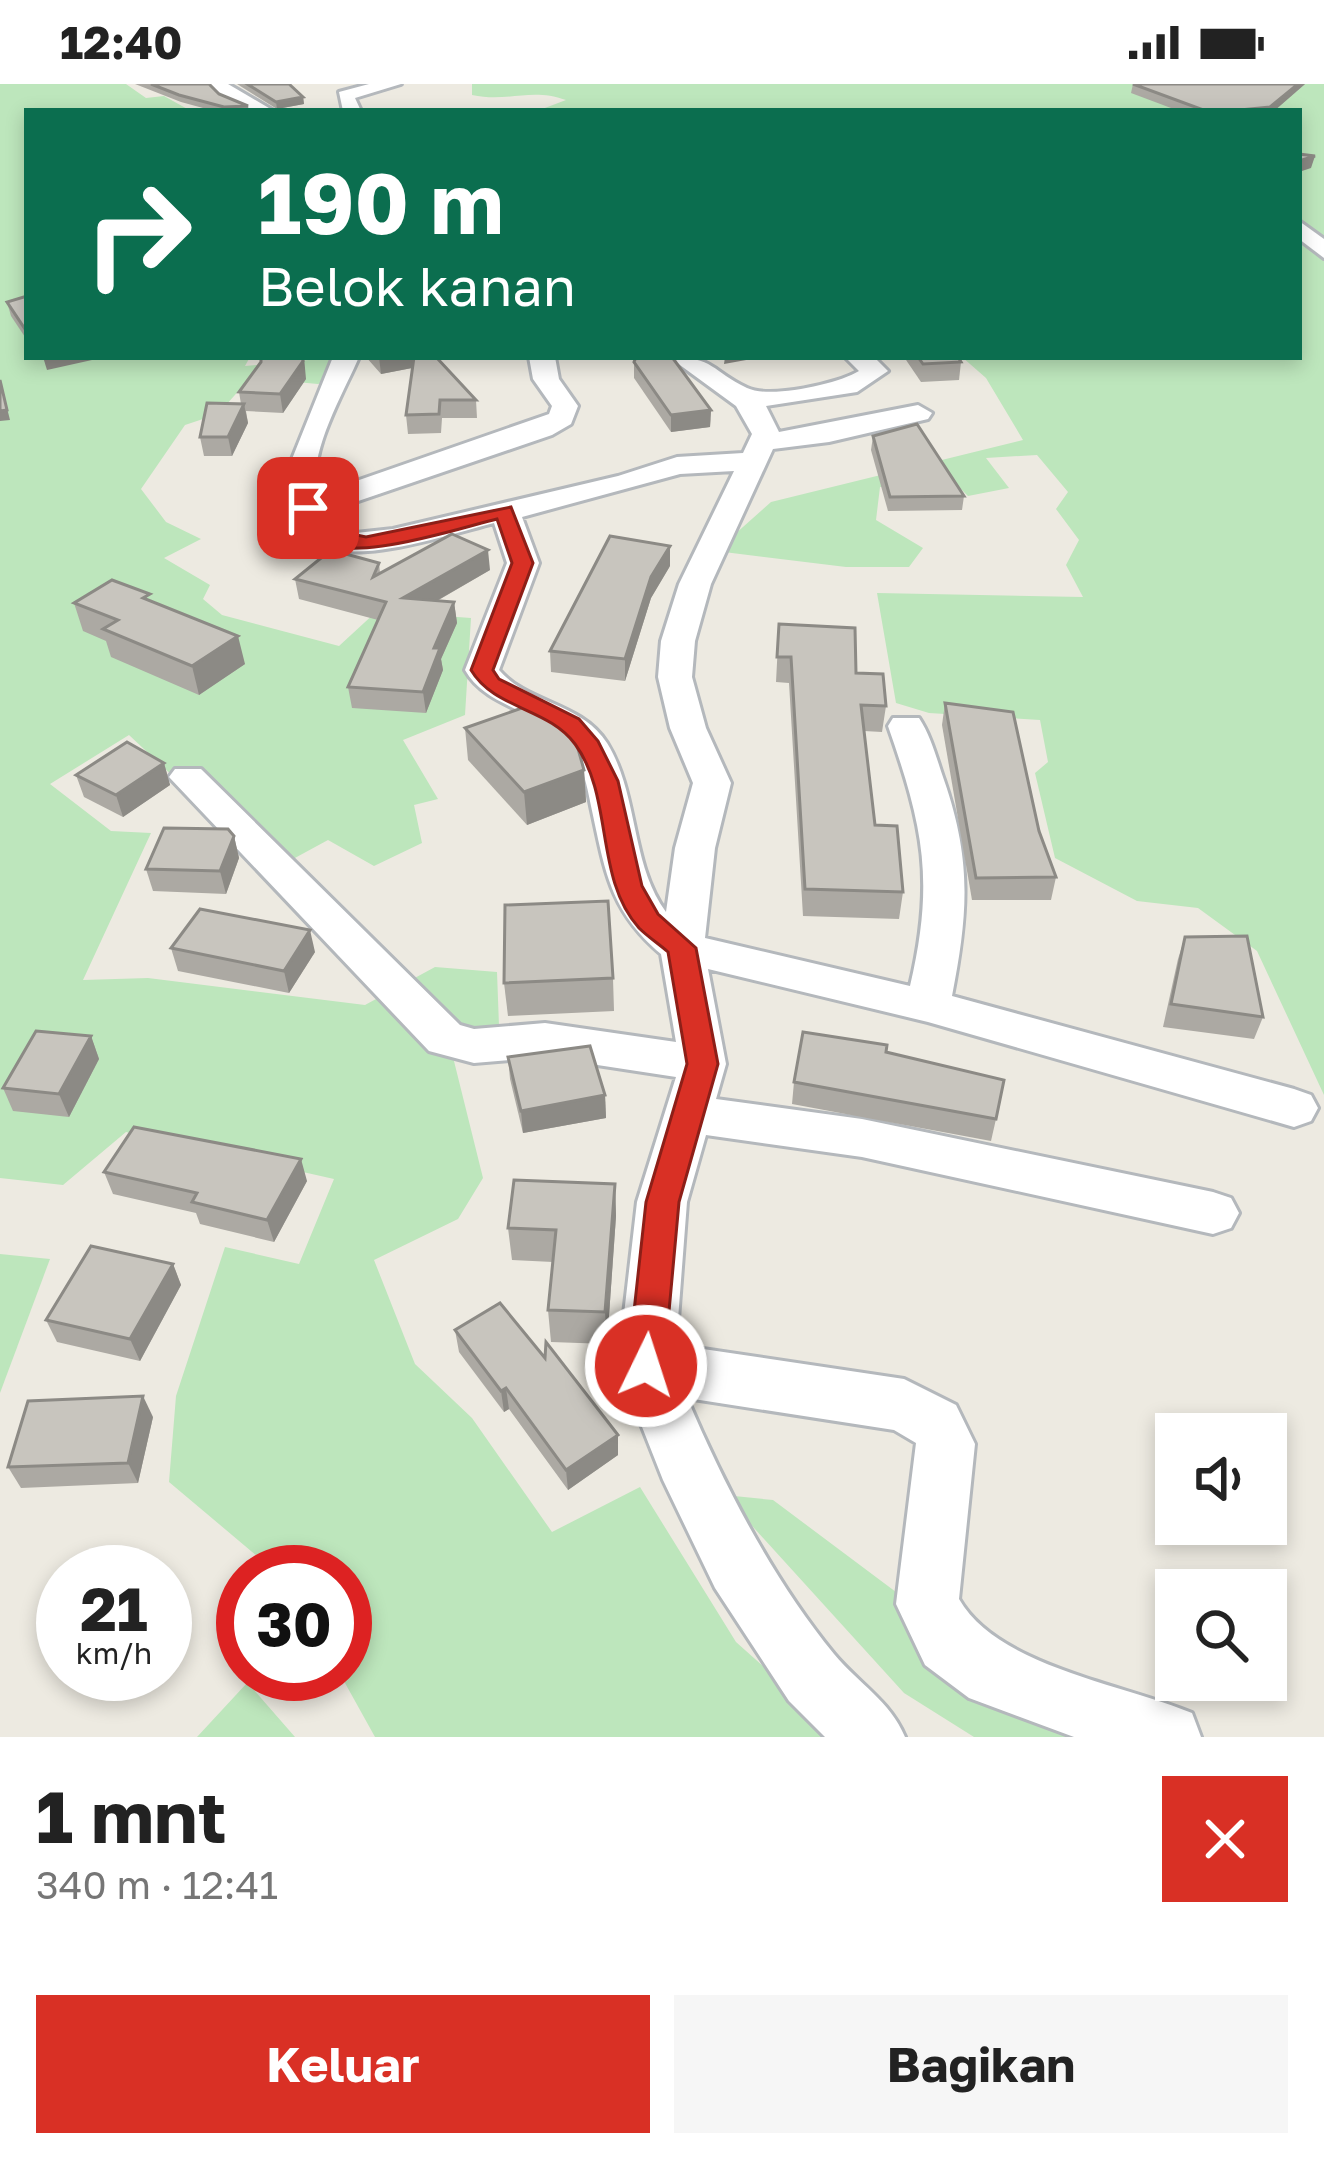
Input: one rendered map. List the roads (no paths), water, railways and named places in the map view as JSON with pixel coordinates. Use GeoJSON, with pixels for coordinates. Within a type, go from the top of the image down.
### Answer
{"type":"FeatureCollection","features":[{"type":"Feature","properties":{"kind":"street"},"geometry":{"type":"LineString","coordinates":[[219,84],[228,94],[258,108]]}},
{"type":"Feature","properties":{"kind":"street"},"geometry":{"type":"LineString","coordinates":[[351,108],[348,94],[392,84]]}},
{"type":"Feature","properties":{"kind":"street"},"geometry":{"type":"LineString","coordinates":[[1302,230],[1324,251]]}},
{"type":"Feature","properties":{"kind":"street"},"geometry":{"type":"LineString","coordinates":[[345,360],[298,479],[320,533],[335,541],[366,543],[627,483],[677,466],[754,434],[836,388],[866,380],[874,370],[862,360]]}},
{"type":"Feature","properties":{"kind":"street"},"geometry":{"type":"LineString","coordinates":[[308,508],[406,479],[561,418],[565,406],[546,379],[543,360]]}},
{"type":"Feature","properties":{"kind":"street"},"geometry":{"type":"LineString","coordinates":[[685,360],[754,434],[829,434],[918,413]]}},
{"type":"Feature","properties":{"kind":"street"},"geometry":{"type":"LineString","coordinates":[[754,434],[695,584],[678,641],[675,676],[688,728],[712,783],[695,848],[682,948],[703,1064],[662,1202],[646,1366],[684,1460],[737,1566],[812,1678],[872,1737]]}},
{"type":"Feature","properties":{"kind":"street"},"geometry":{"type":"LineString","coordinates":[[505,511],[523,563],[482,670],[490,683],[571,724],[590,746],[605,781],[629,886],[648,920],[682,948],[928,1006],[1294,1108]]}},
{"type":"Feature","properties":{"kind":"street"},"geometry":{"type":"LineString","coordinates":[[906,726],[935,807],[946,877],[947,907],[928,1006]]}},
{"type":"Feature","properties":{"kind":"street"},"geometry":{"type":"LineString","coordinates":[[188,776],[446,1040],[474,1046],[545,1040],[703,1064]]}},
{"type":"Feature","properties":{"kind":"street"},"geometry":{"type":"LineString","coordinates":[[690,1114],[862,1138],[1214,1213]]}},
{"type":"Feature","properties":{"kind":"street"},"geometry":{"type":"LineString","coordinates":[[646,1366],[904,1405],[936,1424],[946,1444],[927,1604],[948,1642],[992,1675],[1168,1737]]}}]}
